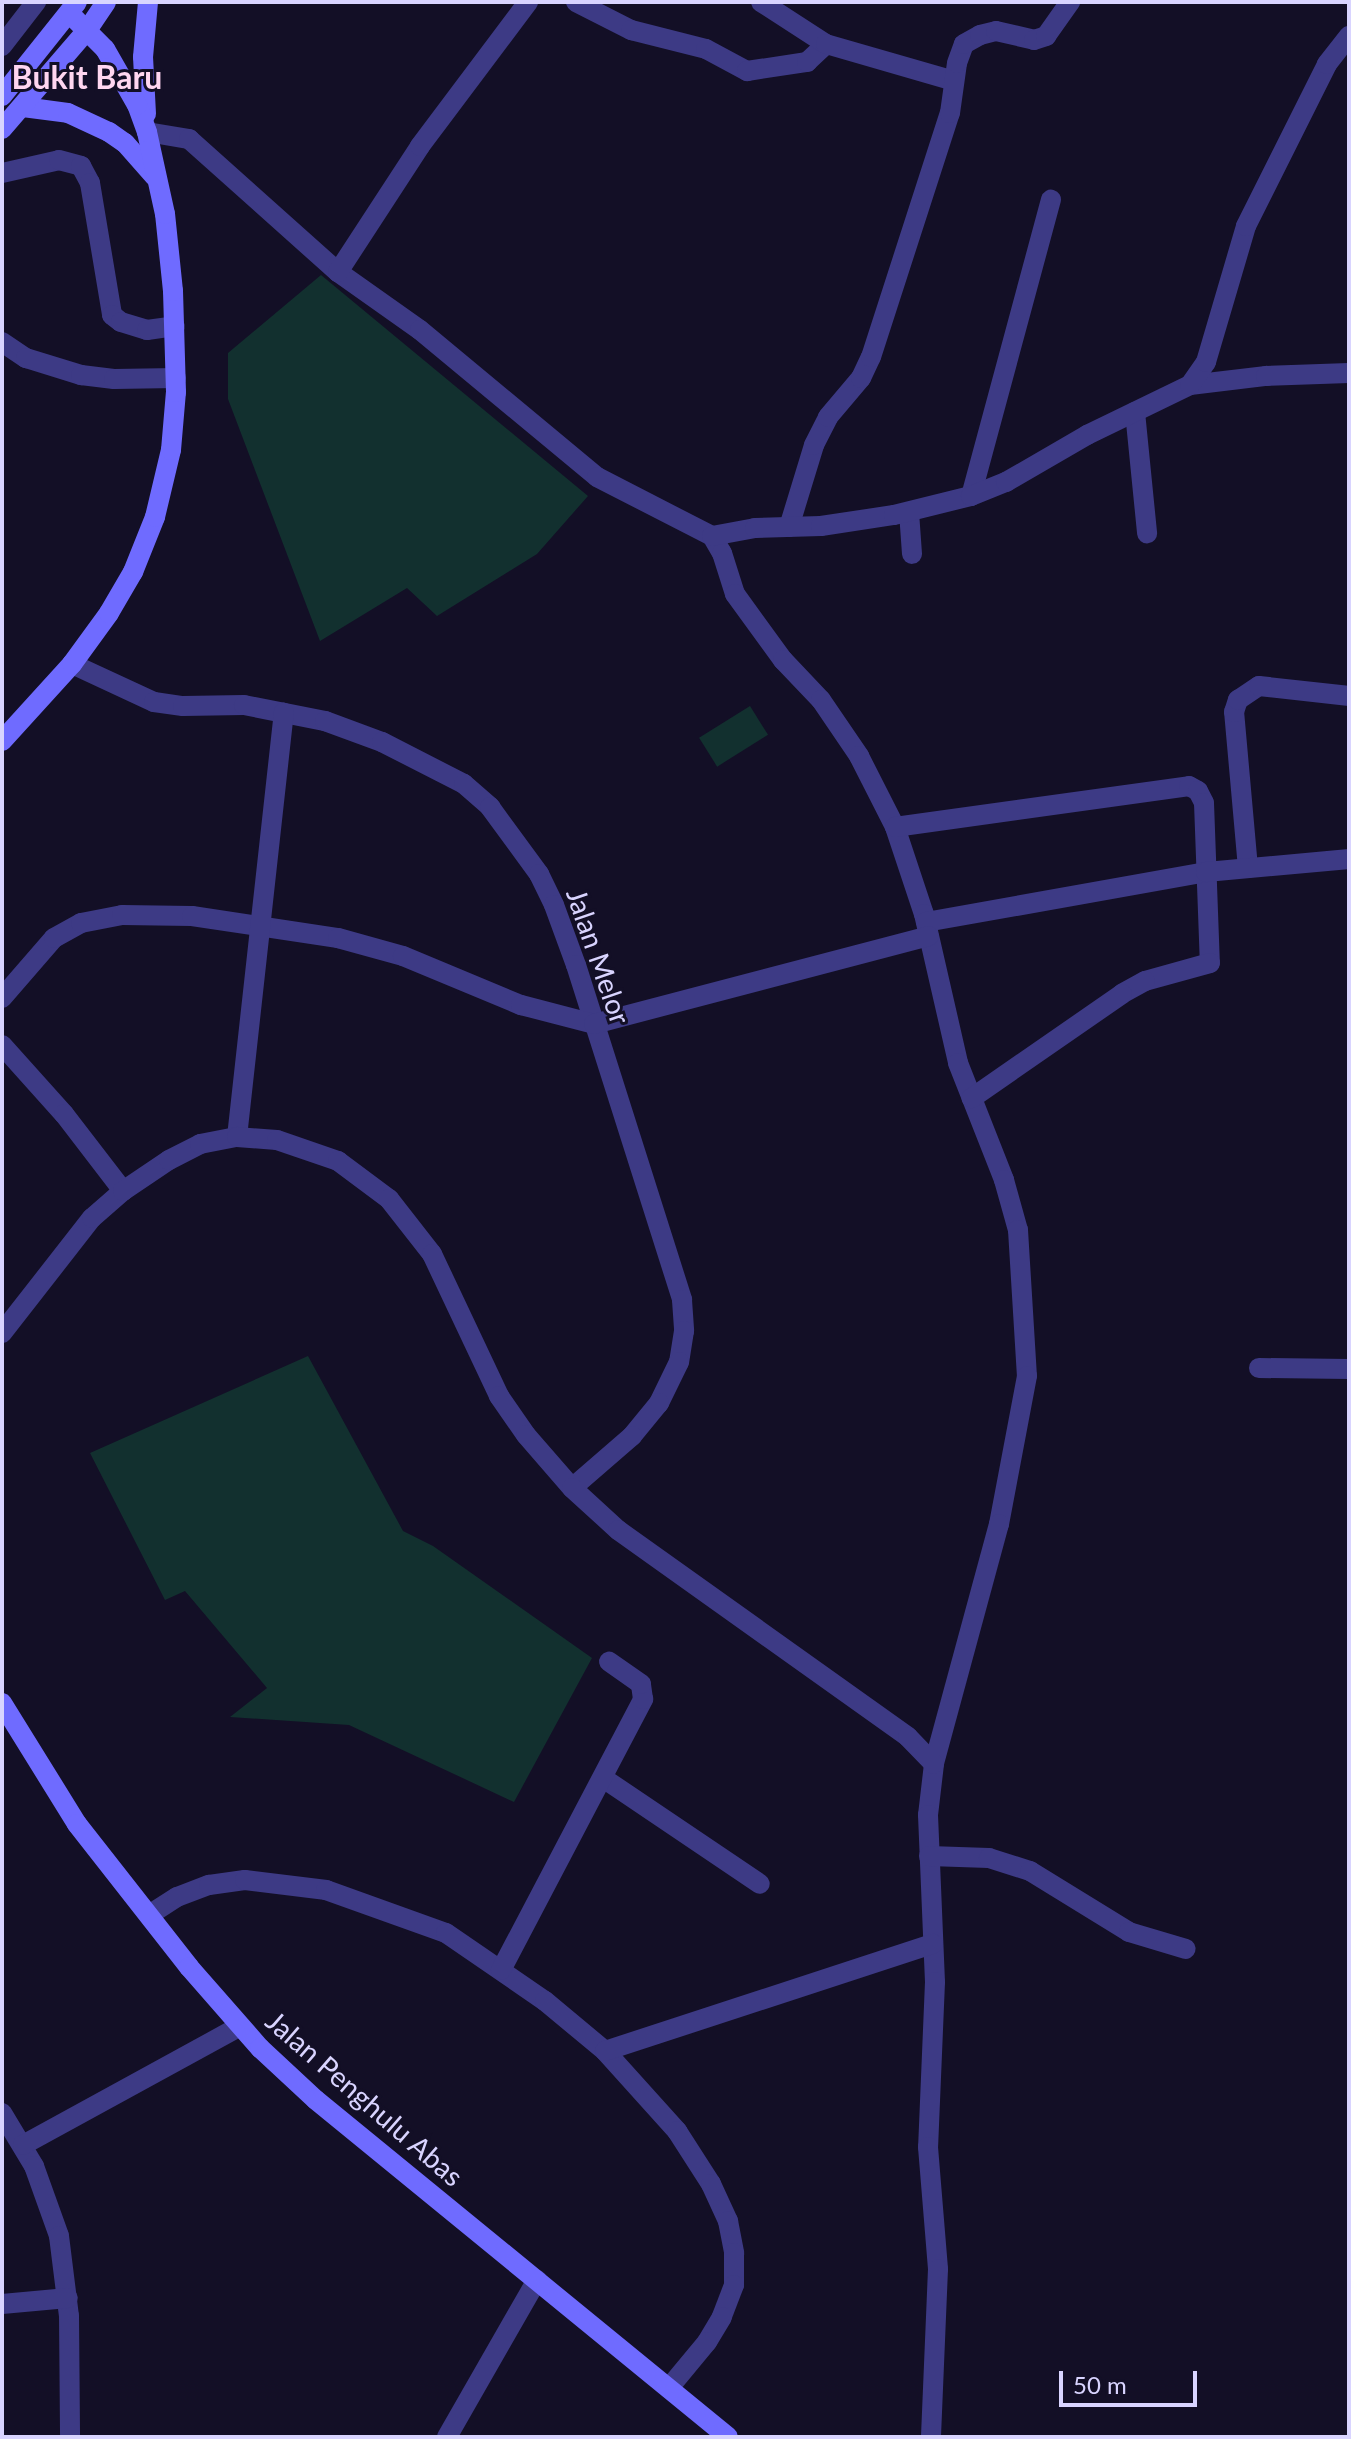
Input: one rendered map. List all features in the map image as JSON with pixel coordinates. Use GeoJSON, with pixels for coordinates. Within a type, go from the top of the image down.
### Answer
{"type":"FeatureCollection","features":[{"type":"Feature","properties":{"kind":"main road"},"geometry":{"type":"LineString","coordinates":[[2,129],[88,29],[106,2]]}},
{"type":"Feature","properties":{"kind":"main road"},"geometry":{"type":"LineString","coordinates":[[2,741],[72,664],[109,613],[133,572],[155,517],[171,450],[176,378],[175,326],[169,246],[147,132],[143,57],[148,2]]}},
{"type":"Feature","properties":{"kind":"main road"},"geometry":{"type":"LineString","coordinates":[[2,96],[73,8],[122,74],[147,132]]}},
{"type":"Feature","properties":{"kind":"main road"},"geometry":{"type":"LineString","coordinates":[[23,107],[68,113],[109,132],[125,143],[157,180]]}},
{"type":"Feature","properties":{"kind":"main road","name":"Jalan Penghulu Abas"},"geometry":{"type":"LineString","coordinates":[[2,1703],[77,1824],[240,2026],[316,2100],[728,2437]]}},
{"type":"Feature","properties":{"kind":"street"},"geometry":{"type":"LineString","coordinates":[[2,46],[36,2]]}},
{"type":"Feature","properties":{"kind":"street"},"geometry":{"type":"LineString","coordinates":[[338,272],[420,146],[528,2]]}},
{"type":"Feature","properties":{"kind":"street"},"geometry":{"type":"LineString","coordinates":[[576,2],[631,30],[687,41],[747,71],[807,62],[826,44]]}},
{"type":"Feature","properties":{"kind":"street"},"geometry":{"type":"LineString","coordinates":[[761,2],[826,44],[954,81]]}},
{"type":"Feature","properties":{"kind":"street"},"geometry":{"type":"LineString","coordinates":[[789,527],[814,445],[828,417],[861,378],[871,357],[950,113],[954,81],[964,44],[996,31],[1034,40],[1046,36],[1070,2]]}},
{"type":"Feature","properties":{"kind":"street"},"geometry":{"type":"LineString","coordinates":[[1190,385],[1206,362],[1246,226],[1327,64],[1349,36]]}},
{"type":"Feature","properties":{"kind":"street"},"geometry":{"type":"LineString","coordinates":[[147,132],[189,139],[338,272],[420,330],[597,477],[712,536],[722,553],[735,594],[783,660],[821,700],[859,756],[895,827],[928,929],[958,1063],[1004,1180],[1018,1230],[1027,1376],[999,1524],[934,1764],[928,1815],[934,2027],[928,2147],[938,2269],[931,2437]]}},
{"type":"Feature","properties":{"kind":"street"},"geometry":{"type":"LineString","coordinates":[[2,173],[59,160],[81,166],[90,183],[112,315],[121,322],[147,330],[175,326]]}},
{"type":"Feature","properties":{"kind":"street"},"geometry":{"type":"LineString","coordinates":[[971,496],[1051,200]]}},
{"type":"Feature","properties":{"kind":"street"},"geometry":{"type":"LineString","coordinates":[[2,342],[26,358],[81,375],[114,379],[176,378]]}},
{"type":"Feature","properties":{"kind":"street"},"geometry":{"type":"LineString","coordinates":[[712,536],[821,526],[909,512],[971,496],[1006,482],[1190,385],[1266,376],[1349,373]]}},
{"type":"Feature","properties":{"kind":"street"},"geometry":{"type":"LineString","coordinates":[[1135,412],[1147,533]]}},
{"type":"Feature","properties":{"kind":"street"},"geometry":{"type":"LineString","coordinates":[[909,512],[912,554]]}},
{"type":"Feature","properties":{"kind":"street","name":"Jalan Melor"},"geometry":{"type":"LineString","coordinates":[[72,664],[154,702],[183,706],[244,705],[325,721],[382,742],[464,784],[490,807],[539,874],[554,905],[594,1024],[682,1300],[684,1331],[679,1362],[659,1403],[632,1436],[572,1488]]}},
{"type":"Feature","properties":{"kind":"street"},"geometry":{"type":"LineString","coordinates":[[1248,868],[1234,712],[1238,700],[1259,686],[1349,696]]}},
{"type":"Feature","properties":{"kind":"street"},"geometry":{"type":"LineString","coordinates":[[237,1137],[284,713]]}},
{"type":"Feature","properties":{"kind":"street"},"geometry":{"type":"LineString","coordinates":[[895,827],[1189,786],[1198,791],[1204,803],[1210,963],[1145,981],[1122,994],[972,1098]]}},
{"type":"Feature","properties":{"kind":"street"},"geometry":{"type":"LineString","coordinates":[[2,998],[54,938],[81,923],[122,915],[192,916],[338,938],[390,952],[521,1005],[594,1024],[928,929],[1206,872],[1349,859]]}},
{"type":"Feature","properties":{"kind":"street"},"geometry":{"type":"LineString","coordinates":[[2,1045],[64,1114],[123,1191]]}},
{"type":"Feature","properties":{"kind":"street"},"geometry":{"type":"LineString","coordinates":[[2,1333],[92,1218],[123,1191],[200,1144],[237,1137],[277,1140],[311,1149],[363,1177],[389,1199],[432,1254],[499,1396],[526,1435],[572,1488],[618,1530],[908,1737],[934,1764]]}},
{"type":"Feature","properties":{"kind":"street"},"geometry":{"type":"LineString","coordinates":[[1259,1368],[1349,1369]]}},
{"type":"Feature","properties":{"kind":"street"},"geometry":{"type":"LineString","coordinates":[[501,1970],[643,1699],[641,1684],[609,1662]]}},
{"type":"Feature","properties":{"kind":"street"},"geometry":{"type":"LineString","coordinates":[[603,1778],[760,1884]]}},
{"type":"Feature","properties":{"kind":"street"},"geometry":{"type":"LineString","coordinates":[[929,1856],[989,1858],[1030,1871],[1129,1932],[1186,1949]]}},
{"type":"Feature","properties":{"kind":"street"},"geometry":{"type":"LineString","coordinates":[[149,1915],[177,1897],[209,1885],[245,1880],[294,1884],[380,1907],[446,1933],[501,1970],[605,2051],[677,2131],[711,2184],[728,2221],[732,2242],[734,2285],[722,2317],[707,2342],[669,2388]]}},
{"type":"Feature","properties":{"kind":"street"},"geometry":{"type":"LineString","coordinates":[[605,2051],[933,1944]]}},
{"type":"Feature","properties":{"kind":"street"},"geometry":{"type":"LineString","coordinates":[[23,2145],[240,2026]]}},
{"type":"Feature","properties":{"kind":"street"},"geometry":{"type":"LineString","coordinates":[[2,2113],[23,2145],[49,2200],[59,2236],[68,2298],[70,2437]]}},
{"type":"Feature","properties":{"kind":"street"},"geometry":{"type":"LineString","coordinates":[[447,2437],[537,2280]]}},
{"type":"Feature","properties":{"kind":"street"},"geometry":{"type":"LineString","coordinates":[[2,2304],[68,2298]]}},
{"type":"Feature","properties":{"kind":"green space"},"geometry":{"type":"Polygon","coordinates":[[[321,275],[588,496],[537,554],[437,616],[407,588],[320,641],[228,399],[228,353],[321,275]]]}},
{"type":"Feature","properties":{"kind":"green space"},"geometry":{"type":"Polygon","coordinates":[[[750,706],[768,735],[717,767],[699,738],[750,706]]]}},
{"type":"Feature","properties":{"kind":"green space"},"geometry":{"type":"Polygon","coordinates":[[[308,1356],[403,1531],[433,1546],[592,1658],[514,1802],[349,1725],[230,1717],[267,1688],[185,1591],[165,1600],[90,1453],[308,1356]]]}},
{"type":"Feature","properties":{"kind":"district","name":"Bukit Baru"},"geometry":{"type":"Point","coordinates":[87,77]}}]}
